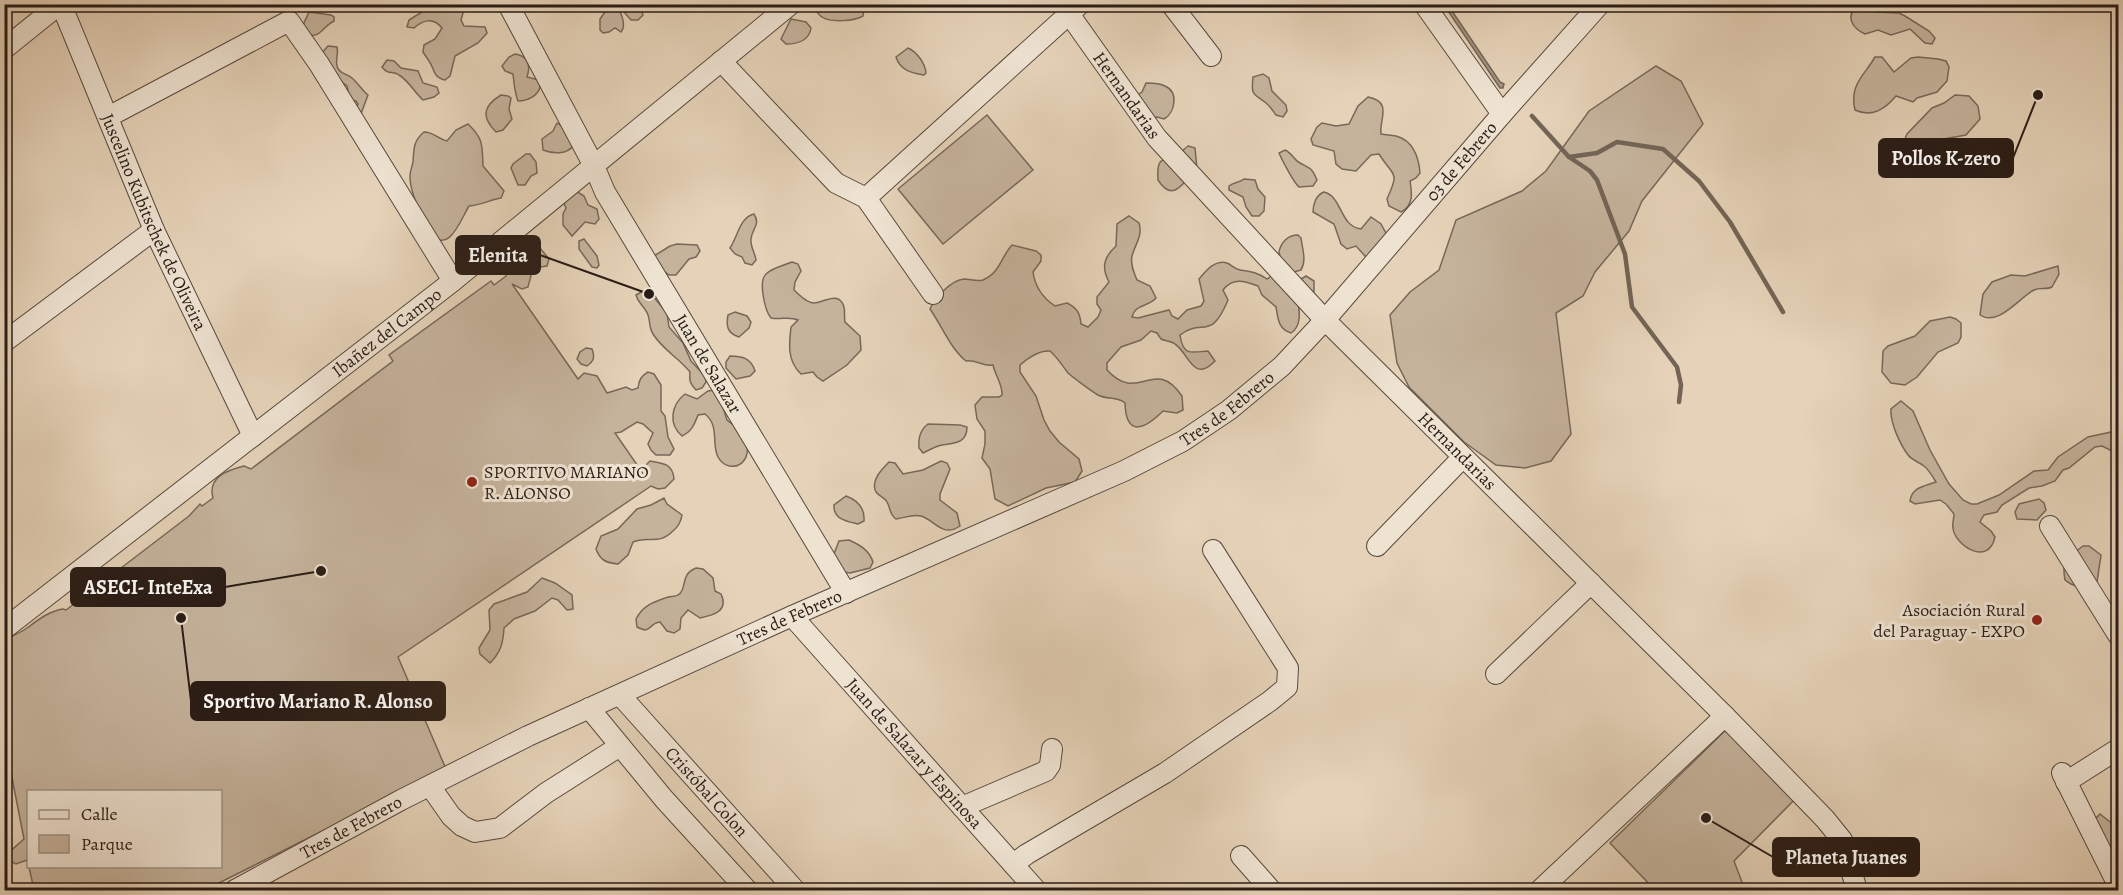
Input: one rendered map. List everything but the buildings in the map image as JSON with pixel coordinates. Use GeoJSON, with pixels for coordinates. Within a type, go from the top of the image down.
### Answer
{"type":"FeatureCollection","features":[{"type":"Feature","properties":{"kind":"street"},"geometry":{"type":"LineString","coordinates":[[4,49],[61,4]]}},
{"type":"Feature","properties":{"kind":"street","name":"Juscelino Kubitschek de Oliveira"},"geometry":{"type":"LineString","coordinates":[[61,4],[154,230],[253,436]]}},
{"type":"Feature","properties":{"kind":"street","name":"Juan de Salazar"},"geometry":{"type":"LineString","coordinates":[[508,4],[594,166],[605,192],[846,593]]}},
{"type":"Feature","properties":{"kind":"street","name":"Ibañez del Campo"},"geometry":{"type":"LineString","coordinates":[[4,629],[453,281],[791,4]]}},
{"type":"Feature","properties":{"kind":"street"},"geometry":{"type":"LineString","coordinates":[[1171,4],[1211,56]]}},
{"type":"Feature","properties":{"kind":"street"},"geometry":{"type":"LineString","coordinates":[[1424,4],[1502,114]]}},
{"type":"Feature","properties":{"kind":"street","name":"03 de Febrero"},"geometry":{"type":"LineString","coordinates":[[1325,320],[1600,4]]}},
{"type":"Feature","properties":{"kind":"street"},"geometry":{"type":"LineString","coordinates":[[866,198],[1070,8]]}},
{"type":"Feature","properties":{"kind":"street","name":"Hernandarias"},"geometry":{"type":"LineString","coordinates":[[1070,8],[1157,138],[1325,320],[1801,792],[1842,840],[1857,891]]}},
{"type":"Feature","properties":{"kind":"street"},"geometry":{"type":"LineString","coordinates":[[108,117],[288,21],[319,64],[453,281]]}},
{"type":"Feature","properties":{"kind":"street"},"geometry":{"type":"LineString","coordinates":[[721,61],[837,183],[866,198],[933,294]]}},
{"type":"Feature","properties":{"kind":"street"},"geometry":{"type":"LineString","coordinates":[[4,342],[154,230]]}},
{"type":"Feature","properties":{"kind":"street","name":"Tres de Febrero"},"geometry":{"type":"LineString","coordinates":[[235,891],[528,736],[792,616],[1124,471],[1183,441],[1229,410],[1273,373],[1325,320]]}},
{"type":"Feature","properties":{"kind":"street"},"geometry":{"type":"LineString","coordinates":[[1377,546],[1463,457]]}},
{"type":"Feature","properties":{"kind":"street"},"geometry":{"type":"LineString","coordinates":[[2050,526],[2118,635]]}},
{"type":"Feature","properties":{"kind":"street"},"geometry":{"type":"LineString","coordinates":[[1013,864],[1165,773],[1287,687],[1288,668],[1213,550]]}},
{"type":"Feature","properties":{"kind":"street"},"geometry":{"type":"LineString","coordinates":[[1496,674],[1591,583]]}},
{"type":"Feature","properties":{"kind":"street","name":"Juan de Salazar y Espinosa"},"geometry":{"type":"LineString","coordinates":[[792,616],[1036,891]]}},
{"type":"Feature","properties":{"kind":"street","name":"Cristóbal Colon"},"geometry":{"type":"LineString","coordinates":[[620,695],[795,891]]}},
{"type":"Feature","properties":{"kind":"street"},"geometry":{"type":"LineString","coordinates":[[589,708],[664,799],[747,891]]}},
{"type":"Feature","properties":{"kind":"street"},"geometry":{"type":"LineString","coordinates":[[1540,891],[1725,716]]}},
{"type":"Feature","properties":{"kind":"street"},"geometry":{"type":"LineString","coordinates":[[430,786],[451,816],[462,826],[475,832],[500,828],[546,793],[620,746]]}},
{"type":"Feature","properties":{"kind":"street"},"geometry":{"type":"LineString","coordinates":[[962,807],[1046,771],[1050,765],[1052,749]]}},
{"type":"Feature","properties":{"kind":"street"},"geometry":{"type":"LineString","coordinates":[[2118,749],[2064,778],[2118,885]]}},
{"type":"Feature","properties":{"kind":"street"},"geometry":{"type":"LineString","coordinates":[[1241,856],[1271,891]]}},
{"type":"Feature","properties":{"kind":"green space"},"geometry":{"type":"Polygon","coordinates":[[[433,5],[458,5],[463,13],[461,20],[464,26],[485,27],[487,33],[478,43],[455,56],[450,76],[445,80],[436,75],[423,52],[424,45],[435,39],[442,28],[432,21],[421,23],[414,28],[407,27],[409,20],[433,5]]]}},
{"type":"Feature","properties":{"kind":"green space"},"geometry":{"type":"Polygon","coordinates":[[[615,5],[622,18],[623,29],[621,32],[615,28],[603,33],[600,30],[600,19],[609,6],[615,5]]]}},
{"type":"Feature","properties":{"kind":"green space"},"geometry":{"type":"Polygon","coordinates":[[[624,5],[640,5],[643,15],[638,20],[631,20],[624,12],[624,5]]]}},
{"type":"Feature","properties":{"kind":"green space"},"geometry":{"type":"Polygon","coordinates":[[[813,5],[862,5],[863,16],[837,21],[826,19],[817,12],[813,5]]]}},
{"type":"Feature","properties":{"kind":"green space"},"geometry":{"type":"Polygon","coordinates":[[[1859,6],[1876,12],[1899,13],[1929,31],[1935,38],[1932,44],[1925,43],[1910,29],[1891,35],[1878,30],[1865,34],[1853,25],[1851,17],[1859,6]]]}},
{"type":"Feature","properties":{"kind":"green space"},"geometry":{"type":"Polygon","coordinates":[[[309,12],[331,15],[334,21],[316,35],[308,35],[303,25],[309,12]]]}},
{"type":"Feature","properties":{"kind":"green space"},"geometry":{"type":"Polygon","coordinates":[[[791,19],[806,22],[811,28],[808,36],[802,41],[786,44],[781,39],[791,19]]]}},
{"type":"Feature","properties":{"kind":"green space"},"geometry":{"type":"Polygon","coordinates":[[[328,46],[337,47],[339,70],[352,78],[368,95],[359,119],[356,107],[358,104],[350,100],[347,86],[336,78],[321,54],[328,46]]]}},
{"type":"Feature","properties":{"kind":"green space"},"geometry":{"type":"Polygon","coordinates":[[[908,48],[922,62],[926,73],[924,75],[907,70],[900,65],[896,57],[908,48]]]}},
{"type":"Feature","properties":{"kind":"green space"},"geometry":{"type":"Polygon","coordinates":[[[515,54],[526,59],[529,69],[527,77],[539,80],[540,87],[535,95],[521,101],[517,98],[513,74],[505,71],[502,66],[509,57],[515,54]]]}},
{"type":"Feature","properties":{"kind":"green space"},"geometry":{"type":"Polygon","coordinates":[[[1875,57],[1882,57],[1894,72],[1911,58],[1946,61],[1949,67],[1947,81],[1937,92],[1917,98],[1913,102],[1896,96],[1887,105],[1873,113],[1855,110],[1856,87],[1875,57]]]}},
{"type":"Feature","properties":{"kind":"green space"},"geometry":{"type":"Polygon","coordinates":[[[387,60],[394,61],[401,68],[418,71],[423,83],[437,87],[439,93],[423,100],[403,77],[382,67],[387,60]]]}},
{"type":"Feature","properties":{"kind":"green space"},"geometry":{"type":"Polygon","coordinates":[[[1656,66],[1681,81],[1703,124],[1642,201],[1629,231],[1595,272],[1583,296],[1556,313],[1571,434],[1551,461],[1525,468],[1496,465],[1464,442],[1409,387],[1397,363],[1390,315],[1410,292],[1439,270],[1456,220],[1522,191],[1546,171],[1589,111],[1656,66]]]}},
{"type":"Feature","properties":{"kind":"green space"},"geometry":{"type":"Polygon","coordinates":[[[1263,74],[1269,78],[1272,91],[1286,105],[1287,111],[1283,117],[1276,115],[1254,93],[1253,77],[1263,74]]]}},
{"type":"Feature","properties":{"kind":"green space"},"geometry":{"type":"Polygon","coordinates":[[[1146,83],[1163,85],[1174,97],[1173,108],[1164,119],[1157,117],[1144,119],[1136,96],[1142,92],[1146,83]]]}},
{"type":"Feature","properties":{"kind":"green space"},"geometry":{"type":"Polygon","coordinates":[[[501,95],[511,98],[509,109],[512,119],[503,130],[496,132],[486,117],[486,112],[491,103],[501,95]]]}},
{"type":"Feature","properties":{"kind":"green space"},"geometry":{"type":"Polygon","coordinates":[[[1955,95],[1969,96],[1978,106],[1980,119],[1966,135],[1938,140],[1922,152],[1910,157],[1904,153],[1902,146],[1907,134],[1932,108],[1955,95]]]}},
{"type":"Feature","properties":{"kind":"green space"},"geometry":{"type":"Polygon","coordinates":[[[1368,97],[1376,99],[1383,107],[1381,134],[1396,136],[1407,141],[1418,161],[1420,173],[1410,181],[1410,202],[1401,212],[1389,206],[1387,199],[1394,178],[1379,154],[1371,155],[1356,171],[1342,169],[1336,164],[1334,151],[1313,145],[1311,139],[1317,127],[1322,123],[1336,126],[1349,124],[1358,106],[1368,97]]]}},
{"type":"Feature","properties":{"kind":"green space"},"geometry":{"type":"Polygon","coordinates":[[[987,115],[1033,170],[943,244],[898,189],[987,115]]]}},
{"type":"Feature","properties":{"kind":"green space"},"geometry":{"type":"Polygon","coordinates":[[[557,123],[563,127],[574,145],[568,151],[560,153],[543,150],[542,139],[553,131],[557,123]]]}},
{"type":"Feature","properties":{"kind":"green space"},"geometry":{"type":"Polygon","coordinates":[[[468,124],[480,139],[483,166],[504,191],[501,198],[469,206],[453,234],[442,240],[429,231],[412,190],[410,174],[415,146],[424,132],[447,141],[456,130],[468,124]]]}},
{"type":"Feature","properties":{"kind":"green space"},"geometry":{"type":"Polygon","coordinates":[[[1188,146],[1195,148],[1197,169],[1179,188],[1169,190],[1158,180],[1160,162],[1175,156],[1188,146]]]}},
{"type":"Feature","properties":{"kind":"green space"},"geometry":{"type":"Polygon","coordinates":[[[1285,150],[1312,171],[1317,180],[1313,186],[1299,187],[1297,185],[1279,153],[1285,150]]]}},
{"type":"Feature","properties":{"kind":"green space"},"geometry":{"type":"Polygon","coordinates":[[[526,154],[530,154],[536,162],[537,173],[531,176],[525,185],[518,185],[511,168],[526,154]]]}},
{"type":"Feature","properties":{"kind":"green space"},"geometry":{"type":"Polygon","coordinates":[[[1244,179],[1255,180],[1258,189],[1265,197],[1264,211],[1259,216],[1252,216],[1243,197],[1229,190],[1229,186],[1244,179]]]}},
{"type":"Feature","properties":{"kind":"green space"},"geometry":{"type":"Polygon","coordinates":[[[576,191],[584,196],[588,205],[597,209],[599,219],[595,224],[585,222],[572,236],[563,225],[563,214],[566,208],[563,201],[576,191]]]}},
{"type":"Feature","properties":{"kind":"green space"},"geometry":{"type":"Polygon","coordinates":[[[1324,192],[1335,199],[1349,223],[1354,227],[1361,229],[1371,217],[1381,224],[1388,237],[1372,258],[1365,256],[1356,246],[1347,249],[1341,244],[1334,224],[1313,212],[1316,200],[1324,192]]]}},
{"type":"Feature","properties":{"kind":"green space"},"geometry":{"type":"Polygon","coordinates":[[[754,214],[757,221],[751,242],[756,260],[752,265],[745,263],[742,257],[730,248],[742,223],[754,214]]]}},
{"type":"Feature","properties":{"kind":"green space"},"geometry":{"type":"Polygon","coordinates":[[[1129,216],[1139,223],[1140,228],[1132,265],[1137,280],[1150,286],[1156,298],[1136,310],[1132,317],[1138,318],[1169,310],[1172,316],[1178,319],[1187,310],[1201,306],[1204,301],[1199,279],[1211,266],[1223,262],[1267,279],[1273,275],[1287,288],[1306,276],[1314,281],[1314,292],[1310,297],[1297,296],[1299,321],[1291,333],[1283,329],[1276,307],[1262,295],[1258,286],[1239,281],[1231,283],[1223,290],[1228,300],[1216,321],[1206,327],[1188,330],[1180,335],[1186,350],[1189,352],[1208,351],[1215,361],[1201,369],[1196,368],[1175,344],[1161,339],[1157,333],[1151,331],[1141,340],[1121,347],[1107,363],[1107,370],[1118,379],[1128,383],[1163,380],[1172,385],[1182,396],[1183,410],[1177,413],[1163,411],[1143,426],[1133,426],[1129,422],[1125,403],[1092,391],[1068,373],[1050,351],[1038,353],[1027,360],[1020,365],[1020,372],[1036,396],[1050,431],[1079,459],[1082,471],[1075,482],[1046,488],[1008,506],[995,499],[990,469],[982,458],[985,431],[977,419],[975,405],[982,397],[1002,395],[993,365],[966,361],[960,356],[930,309],[949,286],[959,280],[981,281],[989,277],[997,269],[1012,245],[1036,251],[1041,255],[1041,261],[1033,272],[1040,292],[1055,306],[1067,303],[1076,309],[1081,324],[1088,327],[1098,317],[1101,310],[1097,304],[1097,297],[1109,282],[1105,272],[1105,262],[1116,246],[1117,224],[1129,216]]]}},
{"type":"Feature","properties":{"kind":"green space"},"geometry":{"type":"Polygon","coordinates":[[[1298,235],[1301,238],[1304,262],[1301,270],[1294,272],[1281,260],[1279,252],[1285,240],[1298,235]]]}},
{"type":"Feature","properties":{"kind":"green space"},"geometry":{"type":"Polygon","coordinates":[[[584,239],[597,256],[599,265],[597,268],[592,267],[579,249],[579,241],[584,239]]]}},
{"type":"Feature","properties":{"kind":"green space"},"geometry":{"type":"Polygon","coordinates":[[[677,244],[697,245],[700,251],[696,257],[689,259],[676,275],[669,275],[654,256],[677,244]]]}},
{"type":"Feature","properties":{"kind":"green space"},"geometry":{"type":"Polygon","coordinates":[[[540,248],[549,259],[547,266],[533,268],[528,287],[522,289],[512,284],[578,379],[584,373],[597,376],[607,393],[626,387],[632,390],[638,388],[640,380],[648,372],[654,374],[661,385],[661,411],[665,416],[668,437],[674,449],[670,455],[656,455],[651,450],[648,444],[653,433],[643,424],[637,422],[615,433],[644,475],[645,466],[650,461],[669,467],[674,479],[665,488],[658,489],[651,486],[398,657],[446,769],[205,890],[34,890],[29,868],[222,868],[222,790],[27,790],[27,860],[16,864],[10,861],[6,855],[24,839],[5,742],[4,657],[10,652],[7,645],[8,638],[48,614],[66,610],[189,516],[200,504],[202,506],[213,498],[213,485],[220,476],[244,466],[251,469],[393,361],[389,355],[491,281],[494,285],[506,276],[507,262],[511,257],[540,248]]]}},
{"type":"Feature","properties":{"kind":"green space"},"geometry":{"type":"Polygon","coordinates":[[[792,262],[798,264],[801,271],[795,282],[794,290],[812,303],[838,299],[844,307],[845,322],[860,336],[861,350],[847,365],[823,381],[813,372],[801,374],[793,364],[790,352],[790,333],[791,327],[798,320],[771,318],[765,303],[762,289],[766,274],[792,262]]]}},
{"type":"Feature","properties":{"kind":"green space"},"geometry":{"type":"Polygon","coordinates":[[[2058,266],[2059,274],[2052,287],[2034,290],[2008,310],[1994,317],[1987,318],[1980,315],[1983,294],[1992,282],[2011,275],[2025,276],[2058,266]]]}},
{"type":"Feature","properties":{"kind":"green space"},"geometry":{"type":"Polygon","coordinates":[[[647,289],[667,313],[669,327],[683,343],[691,361],[705,376],[706,382],[702,388],[696,390],[694,388],[690,382],[690,372],[651,331],[648,313],[636,295],[647,289]]]}},
{"type":"Feature","properties":{"kind":"green space"},"geometry":{"type":"Polygon","coordinates":[[[735,312],[747,316],[751,322],[749,328],[739,337],[727,326],[728,315],[735,312]]]}},
{"type":"Feature","properties":{"kind":"green space"},"geometry":{"type":"Polygon","coordinates":[[[1950,317],[1961,323],[1961,337],[1958,343],[1938,352],[1917,377],[1905,385],[1891,383],[1882,372],[1883,351],[1888,346],[1915,336],[1930,321],[1950,317]]]}},
{"type":"Feature","properties":{"kind":"green space"},"geometry":{"type":"Polygon","coordinates":[[[586,348],[592,349],[593,354],[592,361],[587,366],[581,364],[577,359],[580,352],[586,348]]]}},
{"type":"Feature","properties":{"kind":"green space"},"geometry":{"type":"Polygon","coordinates":[[[730,356],[746,359],[755,371],[750,376],[736,379],[726,368],[726,362],[730,356]]]}},
{"type":"Feature","properties":{"kind":"green space"},"geometry":{"type":"Polygon","coordinates":[[[715,390],[719,395],[727,420],[748,436],[746,457],[739,465],[724,464],[718,457],[714,429],[705,414],[698,415],[692,427],[682,436],[673,420],[674,409],[685,394],[697,399],[708,391],[715,390]]]}},
{"type":"Feature","properties":{"kind":"green space"},"geometry":{"type":"Polygon","coordinates":[[[1901,401],[1913,411],[1930,450],[1949,484],[1963,500],[1971,504],[1977,504],[1999,495],[2034,471],[2048,470],[2058,457],[2088,437],[2111,432],[2116,428],[2118,419],[2118,450],[2114,452],[2102,446],[2095,447],[2069,468],[2063,470],[2055,481],[2029,488],[2002,505],[1997,512],[1984,515],[1980,522],[1995,537],[1986,551],[1979,552],[1959,541],[1953,528],[1954,514],[1946,504],[1940,500],[1915,504],[1910,501],[1916,490],[1936,482],[1926,468],[1908,455],[1896,433],[1891,409],[1901,401]]]}},
{"type":"Feature","properties":{"kind":"green space"},"geometry":{"type":"Polygon","coordinates":[[[928,424],[967,427],[963,439],[956,443],[937,446],[923,453],[919,448],[919,438],[928,424]]]}},
{"type":"Feature","properties":{"kind":"green space"},"geometry":{"type":"Polygon","coordinates":[[[941,461],[947,463],[950,469],[940,494],[940,500],[957,513],[960,526],[954,529],[943,529],[921,516],[896,519],[886,501],[876,492],[875,484],[880,472],[889,462],[895,463],[903,474],[923,470],[941,461]]]}},
{"type":"Feature","properties":{"kind":"green space"},"geometry":{"type":"Polygon","coordinates":[[[846,496],[860,505],[864,521],[858,524],[838,516],[834,505],[846,496]]]}},
{"type":"Feature","properties":{"kind":"green space"},"geometry":{"type":"Polygon","coordinates":[[[664,498],[667,504],[682,515],[675,529],[663,538],[633,542],[628,555],[618,564],[607,562],[599,556],[596,549],[601,536],[618,529],[637,509],[664,498]]]}},
{"type":"Feature","properties":{"kind":"green space"},"geometry":{"type":"Polygon","coordinates":[[[2039,499],[2044,503],[2046,510],[2037,520],[2017,519],[2015,512],[2019,504],[2039,499]]]}},
{"type":"Feature","properties":{"kind":"green space"},"geometry":{"type":"Polygon","coordinates":[[[849,540],[867,551],[873,562],[870,568],[850,573],[844,572],[834,554],[839,541],[849,540]]]}},
{"type":"Feature","properties":{"kind":"green space"},"geometry":{"type":"Polygon","coordinates":[[[2083,546],[2089,546],[2101,555],[2094,588],[2078,587],[2065,580],[2064,567],[2067,559],[2083,546]]]}},
{"type":"Feature","properties":{"kind":"green space"},"geometry":{"type":"Polygon","coordinates":[[[696,568],[703,569],[713,578],[715,591],[721,594],[723,600],[719,611],[700,618],[688,610],[681,618],[680,629],[674,633],[667,631],[660,622],[645,630],[637,627],[636,619],[642,610],[654,602],[678,595],[683,589],[687,574],[696,568]]]}},
{"type":"Feature","properties":{"kind":"green space"},"geometry":{"type":"Polygon","coordinates":[[[542,578],[555,583],[572,595],[573,609],[567,610],[558,600],[552,598],[535,611],[514,619],[504,628],[501,647],[490,663],[480,654],[479,648],[490,630],[489,610],[494,604],[527,592],[542,578]]]}},
{"type":"Feature","properties":{"kind":"green space"},"geometry":{"type":"Polygon","coordinates":[[[1730,726],[1801,793],[1734,861],[1745,890],[1655,890],[1610,843],[1730,726]]]}},
{"type":"Feature","properties":{"kind":"green space"},"geometry":{"type":"Polygon","coordinates":[[[2100,814],[2118,828],[2118,862],[2098,830],[2096,818],[2100,814]]]}},
{"type":"Feature","properties":{"kind":"shaded area"},"geometry":{"type":"Polygon","coordinates":[[[1444,5],[1448,5],[1500,82],[1504,84],[1503,88],[1500,88],[1444,5]]]}},
{"type":"Feature","properties":{"kind":"waterway"},"geometry":{"type":"LineString","coordinates":[[1532,116],[1569,157],[1590,171],[1597,180],[1625,254],[1632,307],[1677,367],[1681,385],[1679,402]]}},
{"type":"Feature","properties":{"kind":"waterway"},"geometry":{"type":"LineString","coordinates":[[1569,157],[1597,153],[1617,142],[1663,149],[1699,181],[1730,222],[1783,312]]}},
{"type":"Feature","properties":{"kind":"place","name":"Pollos K-zero"},"geometry":{"type":"Point","coordinates":[2038,95]}},
{"type":"Feature","properties":{"kind":"place","name":"Elenita"},"geometry":{"type":"Point","coordinates":[649,294]}},
{"type":"Feature","properties":{"kind":"place","name":"SPORTIVO MARIANO R. ALONSO"},"geometry":{"type":"Point","coordinates":[472,482]}},
{"type":"Feature","properties":{"kind":"place","name":"ASECI- InteExa"},"geometry":{"type":"Point","coordinates":[321,571]}},
{"type":"Feature","properties":{"kind":"place","name":"Sportivo Mariano R. Alonso"},"geometry":{"type":"Point","coordinates":[181,618]}},
{"type":"Feature","properties":{"kind":"place","name":"Asociación Rural del Paraguay - EXPO"},"geometry":{"type":"Point","coordinates":[2037,620]}},
{"type":"Feature","properties":{"kind":"place","name":"Planeta Juanes"},"geometry":{"type":"Point","coordinates":[1706,818]}}]}
